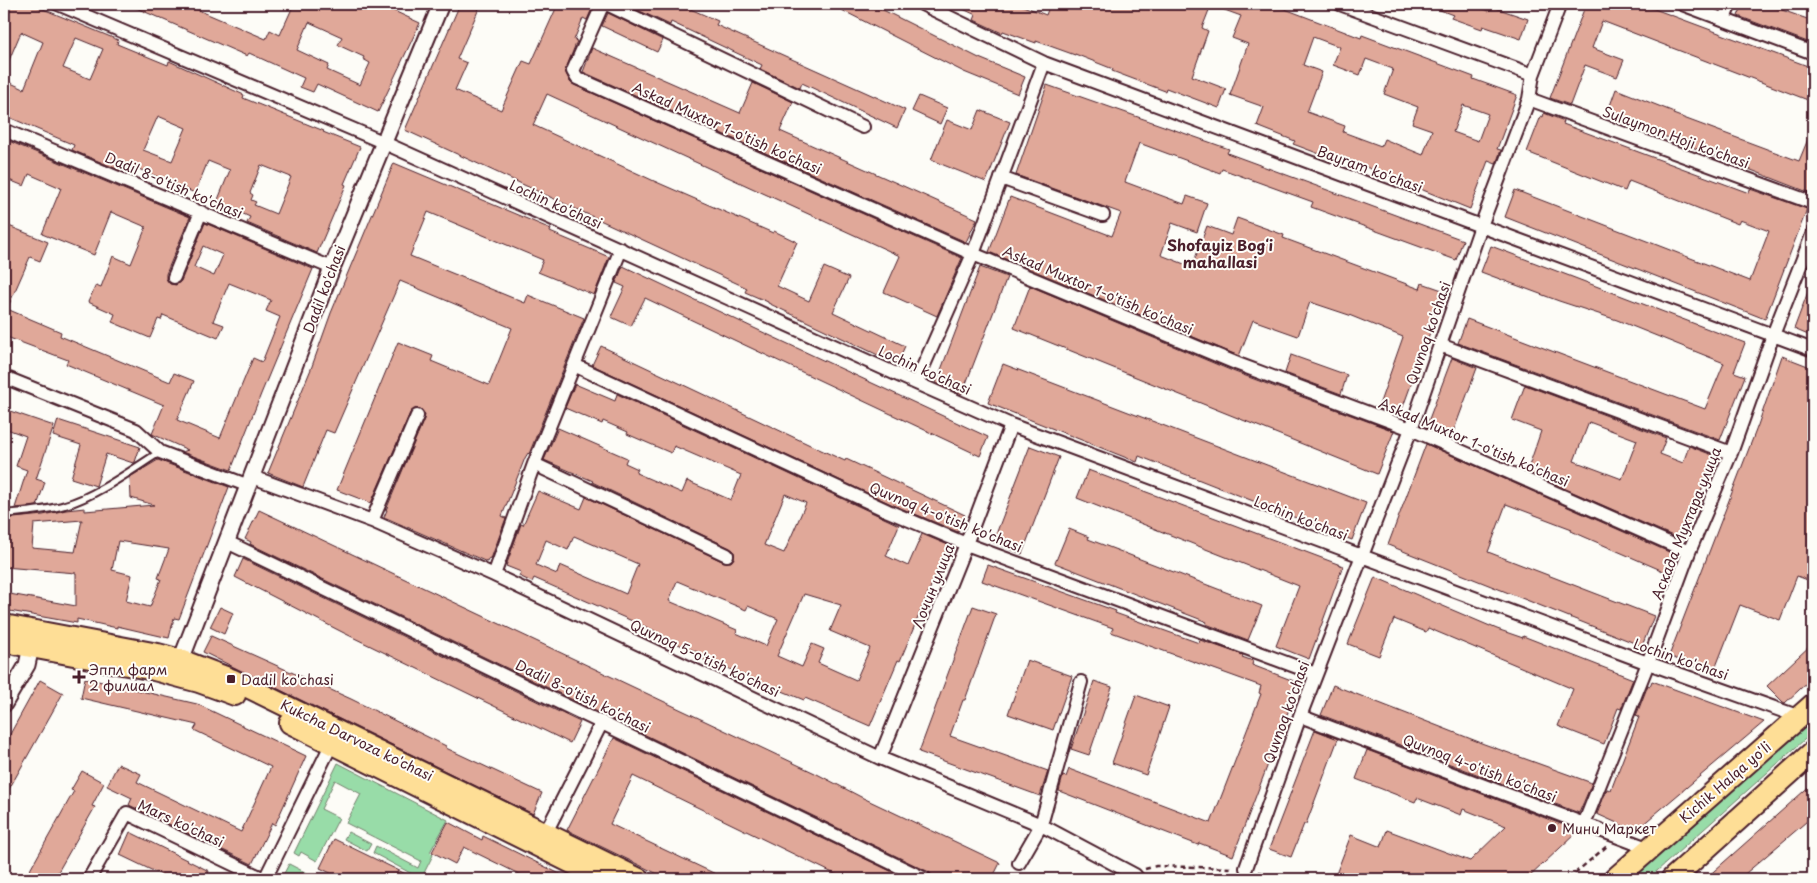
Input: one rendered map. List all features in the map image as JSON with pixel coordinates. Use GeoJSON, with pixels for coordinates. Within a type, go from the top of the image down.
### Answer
{"type":"FeatureCollection","features":[{"type":"Feature","properties":{"kind":"highway","name":"Kichik Halqa yo'li"},"geometry":{"type":"LineString","coordinates":[[1615,879],[1809,714]]}},
{"type":"Feature","properties":{"kind":"highway"},"geometry":{"type":"LineString","coordinates":[[1672,879],[1813,752]]}},
{"type":"Feature","properties":{"kind":"main road","name":"Kukcha Darvoza ko'chasi"},"geometry":{"type":"LineString","coordinates":[[4,625],[33,639]]}},
{"type":"Feature","properties":{"kind":"main road","name":"Kukcha Darvoza ko'chasi"},"geometry":{"type":"LineString","coordinates":[[4,642],[33,639],[158,654],[178,668],[335,737],[543,839],[626,876]]}},
{"type":"Feature","properties":{"kind":"main road","name":"Kukcha Darvoza ko'chasi"},"geometry":{"type":"LineString","coordinates":[[543,839],[604,879]]}},
{"type":"Feature","properties":{"kind":"street","name":"Lochin ko'chasi"},"geometry":{"type":"LineString","coordinates":[[58,4],[383,142],[1011,425],[1648,664],[1809,714]]}},
{"type":"Feature","properties":{"kind":"street","name":"Dadil ko'chasi"},"geometry":{"type":"LineString","coordinates":[[178,668],[332,268],[441,4]]}},
{"type":"Feature","properties":{"kind":"street","name":"Askad Muxtor 1-o'tish ko'chasi"},"geometry":{"type":"LineString","coordinates":[[863,127],[606,4],[601,8],[573,71],[577,78],[973,254],[1238,364],[1410,429],[1689,552]]}},
{"type":"Feature","properties":{"kind":"street","name":"Bayram ko'chasi"},"geometry":{"type":"LineString","coordinates":[[922,4],[1044,63],[1813,350]]}},
{"type":"Feature","properties":{"kind":"street"},"geometry":{"type":"LineString","coordinates":[[1340,4],[1533,75]]}},
{"type":"Feature","properties":{"kind":"street","name":"Quvnoq ko'chasi"},"geometry":{"type":"LineString","coordinates":[[1246,868],[1300,716],[1410,429],[1481,226],[1529,99],[1533,75],[1560,4]]}},
{"type":"Feature","properties":{"kind":"street"},"geometry":{"type":"LineString","coordinates":[[1682,4],[1813,53]]}},
{"type":"Feature","properties":{"kind":"street"},"geometry":{"type":"LineString","coordinates":[[1724,19],[1730,4]]}},
{"type":"Feature","properties":{"kind":"street"},"geometry":{"type":"LineString","coordinates":[[916,383],[973,254],[1044,63]]}},
{"type":"Feature","properties":{"kind":"street","name":"Sulaymon Hoji ko'chasi"},"geometry":{"type":"LineString","coordinates":[[1529,99],[1813,203]]}},
{"type":"Feature","properties":{"kind":"street","name":"Dadil 8-o'tish ko'chasi"},"geometry":{"type":"LineString","coordinates":[[4,130],[332,268]]}},
{"type":"Feature","properties":{"kind":"street"},"geometry":{"type":"LineString","coordinates":[[1001,178],[1103,215]]}},
{"type":"Feature","properties":{"kind":"street"},"geometry":{"type":"LineString","coordinates":[[174,277],[201,212]]}},
{"type":"Feature","properties":{"kind":"street","name":"Аскада Мухтара улица"},"geometry":{"type":"LineString","coordinates":[[1584,824],[1648,664],[1689,552],[1731,453],[1773,335],[1813,233]]}},
{"type":"Feature","properties":{"kind":"street"},"geometry":{"type":"LineString","coordinates":[[494,575],[534,464],[621,249]]}},
{"type":"Feature","properties":{"kind":"street"},"geometry":{"type":"LineString","coordinates":[[1440,346],[1731,453]]}},
{"type":"Feature","properties":{"kind":"street","name":"Quvnoq 4-o'tish ko'chasi"},"geometry":{"type":"LineString","coordinates":[[574,365],[888,511],[966,544],[1316,674]]}},
{"type":"Feature","properties":{"kind":"street"},"geometry":{"type":"LineString","coordinates":[[4,377],[136,430],[160,452]]}},
{"type":"Feature","properties":{"kind":"street"},"geometry":{"type":"LineString","coordinates":[[372,521],[416,416]]}},
{"type":"Feature","properties":{"kind":"street","name":"Лочин улица"},"geometry":{"type":"LineString","coordinates":[[880,758],[966,544],[1011,425]]}},
{"type":"Feature","properties":{"kind":"street","name":"Quvnoq 5-o'tish ko'chasi"},"geometry":{"type":"LineString","coordinates":[[160,452],[372,521],[494,575],[880,758],[1041,825],[1137,877]]}},
{"type":"Feature","properties":{"kind":"street"},"geometry":{"type":"LineString","coordinates":[[534,464],[727,555]]}},
{"type":"Feature","properties":{"kind":"street","name":"Dadil 8-o'tish ko'chasi"},"geometry":{"type":"LineString","coordinates":[[228,542],[925,879]]}},
{"type":"Feature","properties":{"kind":"street"},"geometry":{"type":"LineString","coordinates":[[4,704],[27,666],[33,639]]}},
{"type":"Feature","properties":{"kind":"street"},"geometry":{"type":"LineString","coordinates":[[1019,863],[1041,825],[1082,682]]}},
{"type":"Feature","properties":{"kind":"street","name":"Quvnoq 4-o'tish ko'chasi"},"geometry":{"type":"LineString","coordinates":[[1300,716],[1650,849]]}},
{"type":"Feature","properties":{"kind":"street"},"geometry":{"type":"LineString","coordinates":[[543,839],[602,722]]}},
{"type":"Feature","properties":{"kind":"street","name":"Mars ko'chasi"},"geometry":{"type":"LineString","coordinates":[[89,879],[127,813],[264,879],[335,737]]}},
{"type":"Feature","properties":{"kind":"lane"},"geometry":{"type":"LineString","coordinates":[[4,514],[67,505],[96,492],[160,452]]}},
{"type":"Feature","properties":{"kind":"path"},"geometry":{"type":"LineString","coordinates":[[1568,879],[1618,836]]}},
{"type":"Feature","properties":{"kind":"path"},"geometry":{"type":"LineString","coordinates":[[1137,877],[1147,868],[1156,866],[1246,868],[1285,879]]}},
{"type":"Feature","properties":{"kind":"green space"},"geometry":{"type":"Polygon","coordinates":[[[1807,724],[1813,726],[1813,732],[1648,879],[1632,879],[1807,724]]]}},
{"type":"Feature","properties":{"kind":"green space"},"geometry":{"type":"Polygon","coordinates":[[[338,763],[448,820],[430,852],[433,855],[421,879],[412,879],[414,875],[373,853],[376,846],[418,868],[421,861],[346,823],[361,794],[335,780],[321,809],[339,818],[317,861],[301,852],[299,856],[294,853],[338,763]]]}},
{"type":"Feature","properties":{"kind":"green space"},"geometry":{"type":"Polygon","coordinates":[[[348,832],[371,844],[367,851],[344,839],[348,832]]]}},
{"type":"Feature","properties":{"kind":"green space"},"geometry":{"type":"Polygon","coordinates":[[[289,864],[318,879],[281,879],[289,864]]]}},
{"type":"Feature","properties":{"kind":"building"},"geometry":{"type":"Polygon","coordinates":[[[4,4],[31,4],[118,40],[117,44],[168,65],[169,61],[244,95],[243,98],[360,147],[317,253],[247,223],[250,217],[217,202],[230,170],[208,161],[195,193],[127,164],[124,172],[72,150],[74,145],[4,115],[4,80],[24,89],[43,42],[21,32],[4,72],[4,4]],[[76,38],[63,68],[90,79],[103,49],[76,38]],[[158,116],[143,150],[172,161],[186,128],[158,116]],[[261,165],[250,193],[253,195],[251,200],[256,202],[254,205],[276,214],[291,177],[261,165]]]}},
{"type":"Feature","properties":{"kind":"building"},"geometry":{"type":"Polygon","coordinates":[[[127,4],[184,4],[266,39],[270,30],[280,35],[294,4],[345,4],[354,8],[356,4],[379,4],[420,23],[378,112],[317,84],[313,92],[300,87],[304,78],[249,53],[247,56],[127,4]],[[309,22],[297,50],[329,65],[327,70],[360,85],[370,63],[363,59],[364,57],[338,45],[342,37],[309,22]]]}},
{"type":"Feature","properties":{"kind":"building"},"geometry":{"type":"Polygon","coordinates":[[[460,4],[481,4],[457,59],[467,63],[455,90],[501,110],[523,61],[531,64],[558,4],[594,4],[587,20],[583,18],[574,40],[577,41],[565,71],[570,82],[962,258],[937,316],[884,292],[900,256],[547,94],[533,125],[654,181],[797,242],[777,286],[809,301],[824,267],[849,278],[833,312],[905,346],[897,364],[745,292],[747,288],[405,130],[460,4]]]}},
{"type":"Feature","properties":{"kind":"building"},"geometry":{"type":"Polygon","coordinates":[[[625,4],[679,4],[718,21],[716,25],[905,110],[897,128],[802,83],[800,88],[760,69],[762,65],[671,22],[670,25],[625,4]]]}},
{"type":"Feature","properties":{"kind":"building"},"geometry":{"type":"Polygon","coordinates":[[[830,4],[871,4],[979,58],[1025,77],[1018,94],[964,72],[830,4]]]}},
{"type":"Feature","properties":{"kind":"building"},"geometry":{"type":"Polygon","coordinates":[[[952,4],[1018,4],[1046,15],[1050,4],[1272,4],[1361,38],[1362,35],[1517,95],[1497,149],[1501,150],[1496,164],[1488,161],[1470,209],[1346,159],[1346,161],[1334,157],[1333,159],[1293,144],[1295,141],[1257,126],[1264,107],[1230,95],[1248,44],[1232,38],[1241,16],[1211,5],[1202,28],[1208,31],[1192,76],[1226,89],[1219,108],[1166,88],[1165,91],[1112,71],[1113,69],[1075,54],[1003,31],[1002,33],[974,20],[976,15],[952,4]],[[1313,37],[1303,65],[1322,72],[1307,112],[1345,126],[1343,132],[1381,146],[1384,139],[1423,155],[1432,130],[1412,123],[1418,107],[1384,94],[1393,69],[1366,59],[1360,75],[1333,65],[1340,47],[1313,37]],[[1463,105],[1453,132],[1478,141],[1488,114],[1463,105]]]}},
{"type":"Feature","properties":{"kind":"building"},"geometry":{"type":"Polygon","coordinates":[[[1427,4],[1470,4],[1489,11],[1490,6],[1528,19],[1521,39],[1483,26],[1482,29],[1451,18],[1453,15],[1427,4]]]}},
{"type":"Feature","properties":{"kind":"building"},"geometry":{"type":"Polygon","coordinates":[[[1586,4],[1641,4],[1813,68],[1813,102],[1602,21],[1592,48],[1624,60],[1617,77],[1585,65],[1570,105],[1550,98],[1586,4]]]}},
{"type":"Feature","properties":{"kind":"building"},"geometry":{"type":"Polygon","coordinates":[[[1743,4],[1765,4],[1813,21],[1813,44],[1738,16],[1743,4]]]}},
{"type":"Feature","properties":{"kind":"building"},"geometry":{"type":"Polygon","coordinates":[[[608,13],[663,40],[657,52],[602,26],[608,13]]]}},
{"type":"Feature","properties":{"kind":"building"},"geometry":{"type":"Polygon","coordinates":[[[592,48],[740,113],[753,83],[793,102],[780,131],[977,219],[966,242],[583,72],[592,48]]]}},
{"type":"Feature","properties":{"kind":"building"},"geometry":{"type":"Polygon","coordinates":[[[1047,85],[1229,149],[1227,153],[1463,240],[1456,260],[1311,207],[1313,202],[1222,169],[1220,173],[1139,143],[1125,182],[1184,204],[1187,196],[1207,203],[1197,232],[1172,223],[1161,255],[1192,267],[1207,226],[1231,235],[1237,218],[1284,235],[1283,238],[1420,289],[1422,283],[1445,291],[1400,415],[1378,408],[1403,337],[1349,315],[1310,302],[1298,336],[1253,320],[1239,356],[989,252],[1010,197],[1112,236],[1121,213],[1016,175],[1047,85]]]}},
{"type":"Feature","properties":{"kind":"building"},"geometry":{"type":"Polygon","coordinates":[[[1616,89],[1674,112],[1673,114],[1799,161],[1813,127],[1813,194],[1607,114],[1616,89]]]}},
{"type":"Feature","properties":{"kind":"building"},"geometry":{"type":"Polygon","coordinates":[[[919,96],[947,108],[940,124],[912,111],[919,96]]]}},
{"type":"Feature","properties":{"kind":"building"},"geometry":{"type":"Polygon","coordinates":[[[980,110],[1010,122],[986,182],[931,160],[947,120],[972,130],[980,110]]]}},
{"type":"Feature","properties":{"kind":"building"},"geometry":{"type":"Polygon","coordinates":[[[1544,113],[1564,121],[1563,124],[1749,193],[1750,189],[1807,209],[1765,319],[1505,217],[1515,190],[1750,281],[1769,231],[1740,220],[1738,224],[1629,181],[1625,191],[1527,152],[1541,116],[1543,117],[1544,113]]]}},
{"type":"Feature","properties":{"kind":"building"},"geometry":{"type":"Polygon","coordinates":[[[4,139],[190,217],[166,274],[166,279],[170,284],[176,285],[181,281],[205,223],[313,269],[231,470],[182,452],[188,450],[152,434],[164,405],[66,364],[68,360],[4,336],[4,224],[48,242],[40,261],[30,257],[7,309],[61,332],[60,336],[170,382],[174,373],[194,381],[177,420],[220,438],[253,358],[262,362],[280,317],[266,311],[271,300],[229,283],[213,321],[224,325],[218,338],[163,315],[161,320],[158,319],[150,338],[112,322],[115,314],[88,302],[96,285],[101,287],[113,256],[131,264],[146,227],[111,212],[94,255],[42,234],[61,188],[29,174],[24,186],[4,178],[4,139]],[[203,246],[194,267],[214,276],[223,255],[203,246]]]}},
{"type":"Feature","properties":{"kind":"building"},"geometry":{"type":"Polygon","coordinates":[[[394,163],[551,229],[550,232],[609,257],[594,295],[538,272],[543,260],[428,212],[410,256],[525,303],[528,295],[584,318],[529,454],[525,458],[502,516],[506,518],[491,559],[489,558],[487,562],[384,517],[424,419],[425,415],[421,409],[416,408],[410,413],[371,503],[337,490],[398,342],[433,356],[431,361],[489,385],[512,328],[400,281],[334,433],[326,430],[303,487],[268,473],[311,369],[331,313],[394,163]]]}},
{"type":"Feature","properties":{"kind":"building"},"geometry":{"type":"Polygon","coordinates":[[[1491,246],[1745,343],[1734,372],[1745,376],[1720,440],[1458,343],[1467,319],[1705,409],[1724,363],[1617,320],[1481,272],[1491,246]]]}},
{"type":"Feature","properties":{"kind":"building"},"geometry":{"type":"Polygon","coordinates":[[[623,266],[988,437],[980,456],[645,298],[631,326],[611,317],[625,287],[616,283],[623,266]]]}},
{"type":"Feature","properties":{"kind":"building"},"geometry":{"type":"Polygon","coordinates":[[[980,267],[1007,277],[962,394],[936,383],[980,267]]]}},
{"type":"Feature","properties":{"kind":"building"},"geometry":{"type":"Polygon","coordinates":[[[1813,281],[1813,337],[1794,329],[1813,281]]]}},
{"type":"Feature","properties":{"kind":"building"},"geometry":{"type":"Polygon","coordinates":[[[1030,286],[1235,372],[1394,431],[1377,474],[1014,328],[1030,286]]]}},
{"type":"Feature","properties":{"kind":"building"},"geometry":{"type":"Polygon","coordinates":[[[601,346],[808,444],[845,461],[846,459],[965,515],[958,532],[891,504],[592,365],[601,346]]]}},
{"type":"Feature","properties":{"kind":"building"},"geometry":{"type":"Polygon","coordinates":[[[1291,355],[1347,375],[1341,394],[1285,373],[1291,355]]]}},
{"type":"Feature","properties":{"kind":"building"},"geometry":{"type":"Polygon","coordinates":[[[1782,356],[1813,368],[1813,582],[1797,576],[1780,620],[1740,605],[1713,674],[1669,656],[1758,425],[1782,356]]]}},
{"type":"Feature","properties":{"kind":"building"},"geometry":{"type":"Polygon","coordinates":[[[1452,358],[1477,368],[1451,438],[1426,427],[1452,358]]]}},
{"type":"Feature","properties":{"kind":"building"},"geometry":{"type":"Polygon","coordinates":[[[1003,364],[1366,503],[1352,540],[1139,456],[1137,462],[988,403],[1003,364]]]}},
{"type":"Feature","properties":{"kind":"building"},"geometry":{"type":"Polygon","coordinates":[[[575,384],[615,401],[617,394],[899,525],[886,556],[908,566],[922,534],[948,545],[900,661],[898,660],[870,726],[805,698],[804,700],[722,666],[721,668],[700,658],[702,654],[654,634],[655,631],[534,578],[532,582],[519,576],[521,572],[506,566],[521,524],[523,525],[538,491],[581,509],[586,497],[724,562],[731,562],[734,558],[734,551],[730,548],[593,481],[544,460],[558,428],[627,458],[625,463],[638,469],[636,473],[682,493],[687,481],[731,500],[741,475],[674,446],[671,453],[627,434],[628,432],[603,421],[602,424],[565,408],[575,384]],[[785,494],[764,545],[784,553],[806,503],[785,494]],[[574,536],[568,550],[546,540],[536,565],[557,574],[560,565],[626,594],[638,564],[574,536]],[[677,581],[669,601],[737,630],[736,633],[766,646],[778,619],[748,606],[746,610],[677,581]],[[804,594],[777,656],[802,667],[812,644],[824,649],[818,663],[856,680],[870,648],[830,631],[841,605],[804,594]]]}},
{"type":"Feature","properties":{"kind":"building"},"geometry":{"type":"Polygon","coordinates":[[[1525,385],[1666,438],[1660,454],[1683,463],[1689,446],[1715,456],[1682,540],[1527,472],[1541,431],[1512,420],[1525,385]],[[1589,422],[1574,461],[1622,479],[1637,440],[1589,422]]]}},
{"type":"Feature","properties":{"kind":"building"},"geometry":{"type":"Polygon","coordinates":[[[4,409],[54,426],[36,479],[45,482],[37,506],[15,508],[27,470],[16,466],[26,436],[4,428],[4,409]]]}},
{"type":"Feature","properties":{"kind":"building"},"geometry":{"type":"Polygon","coordinates":[[[58,420],[140,447],[135,462],[106,454],[96,486],[71,478],[81,445],[53,436],[58,420]]]}},
{"type":"Feature","properties":{"kind":"building"},"geometry":{"type":"Polygon","coordinates":[[[1426,444],[1678,556],[1670,574],[1571,531],[1572,529],[1506,504],[1488,552],[1654,616],[1642,646],[1388,545],[1426,444]]]}},
{"type":"Feature","properties":{"kind":"building"},"geometry":{"type":"Polygon","coordinates":[[[1030,446],[1059,457],[1022,554],[993,542],[1030,446]]]}},
{"type":"Feature","properties":{"kind":"building"},"geometry":{"type":"Polygon","coordinates":[[[158,460],[229,487],[179,619],[174,618],[169,638],[77,619],[77,623],[4,610],[4,593],[76,606],[76,573],[4,567],[7,533],[4,534],[4,519],[85,508],[85,511],[154,505],[131,498],[130,477],[158,460]],[[82,520],[34,524],[32,548],[75,552],[82,520]],[[118,541],[112,570],[132,575],[126,601],[150,607],[161,579],[158,578],[169,549],[118,541]]]}},
{"type":"Feature","properties":{"kind":"building"},"geometry":{"type":"Polygon","coordinates":[[[1088,470],[1343,566],[1309,659],[1276,646],[1299,586],[1077,498],[1088,470]]]}},
{"type":"Feature","properties":{"kind":"building"},"geometry":{"type":"Polygon","coordinates":[[[259,510],[817,774],[1000,863],[992,879],[933,879],[929,872],[250,544],[251,542],[245,539],[259,510]]]}},
{"type":"Feature","properties":{"kind":"building"},"geometry":{"type":"Polygon","coordinates":[[[1069,529],[1089,537],[1088,539],[1262,606],[1248,640],[1206,624],[1207,622],[1055,563],[1069,529]]]}},
{"type":"Feature","properties":{"kind":"building"},"geometry":{"type":"Polygon","coordinates":[[[243,559],[580,722],[570,743],[344,633],[235,577],[243,559]]]}},
{"type":"Feature","properties":{"kind":"building"},"geometry":{"type":"Polygon","coordinates":[[[988,565],[1199,643],[1200,640],[1243,655],[1242,657],[1253,661],[1252,665],[1299,683],[1233,856],[1199,843],[1198,845],[1059,791],[1063,776],[1066,777],[1069,769],[1211,823],[1261,694],[1259,693],[1261,686],[1111,632],[1113,628],[982,581],[988,565]]]}},
{"type":"Feature","properties":{"kind":"building"},"geometry":{"type":"Polygon","coordinates":[[[1375,577],[1497,629],[1523,638],[1523,636],[1633,679],[1621,709],[1618,708],[1604,744],[1558,726],[1573,689],[1428,628],[1426,632],[1394,619],[1379,656],[1348,644],[1375,577]]]}},
{"type":"Feature","properties":{"kind":"building"},"geometry":{"type":"Polygon","coordinates":[[[973,606],[996,614],[950,736],[1048,771],[1040,796],[919,752],[973,606]]]}},
{"type":"Feature","properties":{"kind":"building"},"geometry":{"type":"Polygon","coordinates":[[[220,607],[233,613],[224,634],[210,627],[220,607]]]}},
{"type":"Feature","properties":{"kind":"building"},"geometry":{"type":"Polygon","coordinates":[[[211,636],[351,699],[446,746],[446,748],[542,793],[533,814],[203,652],[211,636]]]}},
{"type":"Feature","properties":{"kind":"building"},"geometry":{"type":"Polygon","coordinates":[[[1813,643],[1813,677],[1785,703],[1767,686],[1813,643]]]}},
{"type":"Feature","properties":{"kind":"building"},"geometry":{"type":"Polygon","coordinates":[[[1027,660],[1072,676],[1053,730],[1008,714],[1027,660]]]}},
{"type":"Feature","properties":{"kind":"building"},"geometry":{"type":"Polygon","coordinates":[[[85,678],[197,704],[306,756],[275,825],[272,823],[252,864],[129,805],[132,798],[107,786],[118,764],[141,774],[137,782],[241,832],[271,767],[194,730],[197,725],[81,698],[85,678]]]}},
{"type":"Feature","properties":{"kind":"building"},"geometry":{"type":"Polygon","coordinates":[[[40,680],[63,693],[4,798],[4,745],[40,680]]]}},
{"type":"Feature","properties":{"kind":"building"},"geometry":{"type":"Polygon","coordinates":[[[1094,681],[1112,687],[1089,755],[1071,749],[1094,681]]]}},
{"type":"Feature","properties":{"kind":"building"},"geometry":{"type":"Polygon","coordinates":[[[1652,681],[1764,722],[1635,831],[1597,814],[1607,789],[1611,790],[1639,717],[1636,716],[1648,685],[1650,686],[1652,681]]]}},
{"type":"Feature","properties":{"kind":"building"},"geometry":{"type":"Polygon","coordinates":[[[1333,685],[1484,744],[1592,783],[1579,813],[1321,715],[1333,685]]]}},
{"type":"Feature","properties":{"kind":"building"},"geometry":{"type":"Polygon","coordinates":[[[1136,695],[1169,707],[1146,775],[1112,763],[1136,695]]]}},
{"type":"Feature","properties":{"kind":"building"},"geometry":{"type":"Polygon","coordinates":[[[1315,730],[1338,739],[1306,824],[1304,824],[1291,857],[1269,849],[1315,730]]]}},
{"type":"Feature","properties":{"kind":"building"},"geometry":{"type":"Polygon","coordinates":[[[614,738],[907,879],[845,879],[633,776],[610,824],[726,879],[668,879],[567,830],[614,738]]]}},
{"type":"Feature","properties":{"kind":"building"},"geometry":{"type":"Polygon","coordinates":[[[1367,750],[1574,829],[1576,833],[1527,879],[1351,879],[1336,874],[1351,835],[1381,847],[1387,830],[1470,861],[1506,826],[1463,809],[1461,815],[1417,798],[1415,802],[1356,779],[1367,750]]]}},
{"type":"Feature","properties":{"kind":"building"},"geometry":{"type":"Polygon","coordinates":[[[82,771],[104,783],[92,806],[95,807],[54,879],[25,879],[74,791],[71,790],[82,771]]]}},
{"type":"Feature","properties":{"kind":"building"},"geometry":{"type":"Polygon","coordinates":[[[1813,783],[1813,816],[1739,879],[1705,879],[1813,783]]]}},
{"type":"Feature","properties":{"kind":"building"},"geometry":{"type":"Polygon","coordinates":[[[448,822],[482,840],[483,836],[570,879],[529,879],[464,847],[455,864],[432,852],[448,822]]]}},
{"type":"Feature","properties":{"kind":"building"},"geometry":{"type":"Polygon","coordinates":[[[130,832],[209,871],[206,879],[170,879],[120,855],[130,832]]]}},
{"type":"Feature","properties":{"kind":"building"},"geometry":{"type":"Polygon","coordinates":[[[334,839],[416,879],[343,879],[320,868],[334,839]]]}},
{"type":"Feature","properties":{"kind":"place","name":"Эппл фарм 2 филиал"},"geometry":{"type":"Point","coordinates":[79,677]}},
{"type":"Feature","properties":{"kind":"place","name":"Dadil ko'chasi"},"geometry":{"type":"Point","coordinates":[231,679]}},
{"type":"Feature","properties":{"kind":"place","name":"Мини Маркет"},"geometry":{"type":"Point","coordinates":[1552,828]}},
{"type":"Feature","properties":{"kind":"district","name":"Shofayiz Bogʻi mahallasi"},"geometry":{"type":"Point","coordinates":[1220,252]}}]}
